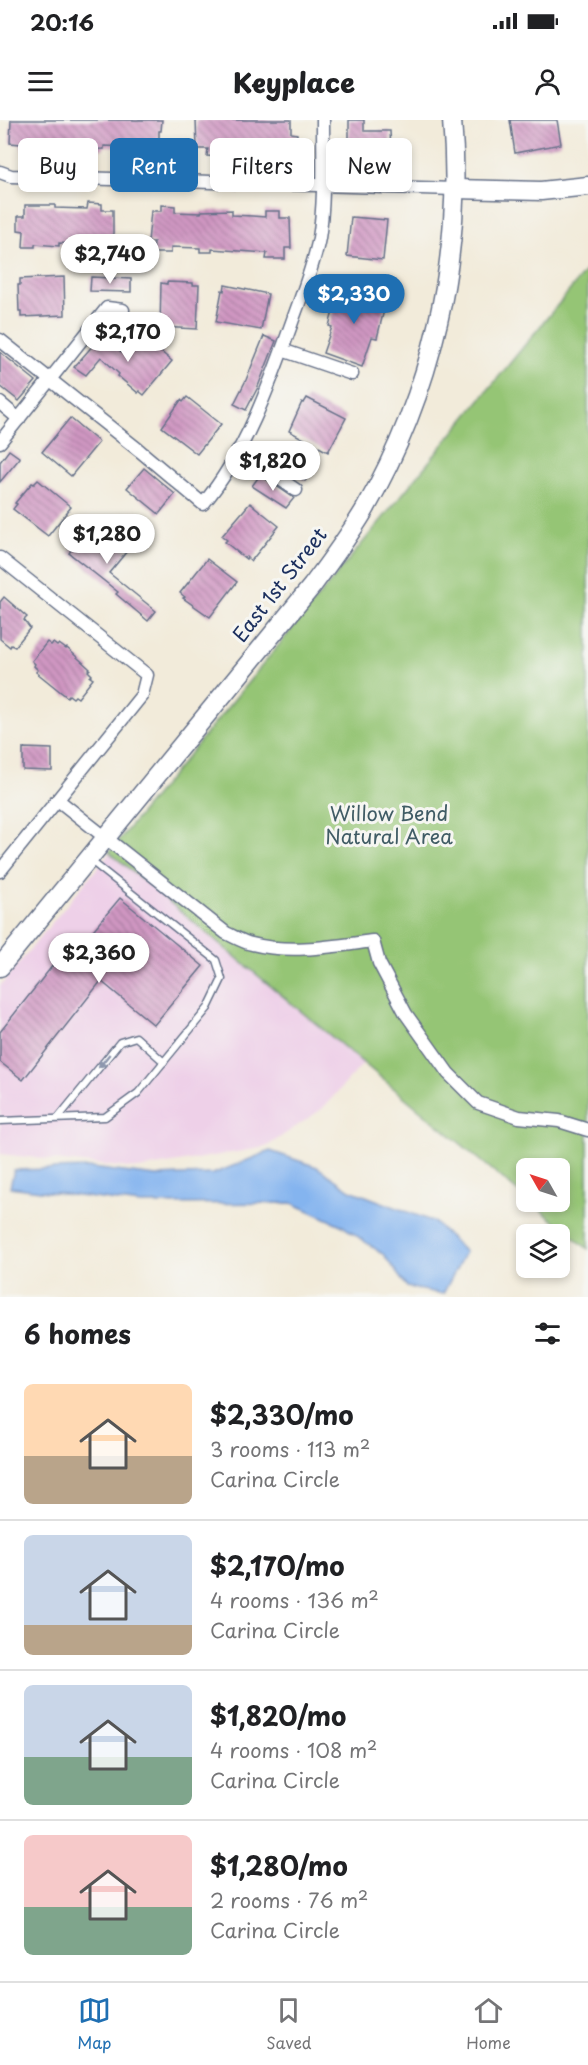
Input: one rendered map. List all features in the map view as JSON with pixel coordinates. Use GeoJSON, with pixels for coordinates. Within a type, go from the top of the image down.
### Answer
{"type":"FeatureCollection","features":[{"type":"Feature","properties":{"kind":"street"},"geometry":{"type":"LineString","coordinates":[[0,340],[203,504],[217,488],[268,388],[312,267],[319,236],[323,187],[322,120]]}},
{"type":"Feature","properties":{"kind":"street","name":"East 1st Street"},"geometry":{"type":"LineString","coordinates":[[0,967],[312,586],[339,550],[385,472],[420,389],[443,302],[450,257],[455,189],[452,120]]}},
{"type":"Feature","properties":{"kind":"street"},"geometry":{"type":"LineString","coordinates":[[0,172],[11,176],[323,187],[541,191],[588,186]]}},
{"type":"Feature","properties":{"kind":"street"},"geometry":{"type":"LineString","coordinates":[[0,442],[107,308],[123,310]]}},
{"type":"Feature","properties":{"kind":"street"},"geometry":{"type":"LineString","coordinates":[[282,350],[352,374]]}},
{"type":"Feature","properties":{"kind":"street"},"geometry":{"type":"LineString","coordinates":[[0,403],[19,419]]}},
{"type":"Feature","properties":{"kind":"street"},"geometry":{"type":"LineString","coordinates":[[238,450],[296,490]]}},
{"type":"Feature","properties":{"kind":"street"},"geometry":{"type":"LineString","coordinates":[[0,558],[147,675],[142,695],[0,871]]}},
{"type":"Feature","properties":{"kind":"street"},"geometry":{"type":"LineString","coordinates":[[58,800],[226,933],[252,944],[284,948],[329,947],[373,941],[379,963],[406,1014],[448,1073],[478,1103],[519,1117],[559,1121],[588,1130]]}},
{"type":"Feature","properties":{"kind":"lane"},"geometry":{"type":"LineString","coordinates":[[0,1121],[105,1117],[138,1094],[208,1008],[222,979],[216,960],[88,859]]}},
{"type":"Feature","properties":{"kind":"lane"},"geometry":{"type":"LineString","coordinates":[[58,1118],[120,1042],[136,1037],[164,1062]]}},
{"type":"Feature","properties":{"kind":"shaded area"},"geometry":{"type":"Polygon","coordinates":[[[159,793],[370,1056],[322,1109],[266,1147],[138,1169],[0,1154],[0,986],[159,793]]]}},
{"type":"Feature","properties":{"kind":"green space","name":"Willow Bend Natural Area"},"geometry":{"type":"Polygon","coordinates":[[[588,268],[588,1249],[570,1234],[570,1224],[558,1224],[543,1212],[570,1212],[570,1158],[516,1158],[516,1190],[109,852],[588,268]]]}},
{"type":"Feature","properties":{"kind":"water"},"geometry":{"type":"Polygon","coordinates":[[[270,1151],[317,1167],[350,1190],[434,1222],[465,1252],[443,1294],[407,1287],[384,1255],[341,1225],[292,1203],[141,1204],[10,1187],[14,1170],[91,1168],[156,1176],[213,1174],[270,1151]]]}},
{"type":"Feature","properties":{"kind":"building"},"geometry":{"type":"Polygon","coordinates":[[[11,120],[162,120],[159,138],[110,138],[110,146],[104,146],[104,149],[98,149],[98,138],[18,138],[18,144],[10,143],[11,120]]]}},
{"type":"Feature","properties":{"kind":"building"},"geometry":{"type":"Polygon","coordinates":[[[196,120],[291,120],[291,133],[297,134],[297,138],[210,138],[210,156],[207,156],[208,149],[198,149],[196,120]]]}},
{"type":"Feature","properties":{"kind":"building"},"geometry":{"type":"Polygon","coordinates":[[[349,120],[364,120],[364,131],[390,131],[390,138],[349,138],[349,120]]]}},
{"type":"Feature","properties":{"kind":"building"},"geometry":{"type":"Polygon","coordinates":[[[510,120],[557,120],[561,144],[515,153],[510,120]]]}},
{"type":"Feature","properties":{"kind":"building"},"geometry":{"type":"Polygon","coordinates":[[[88,203],[102,204],[102,210],[113,210],[113,240],[108,240],[107,251],[89,251],[89,245],[59,243],[59,246],[35,244],[35,247],[23,247],[24,231],[18,230],[18,216],[25,216],[25,205],[55,205],[55,208],[87,209],[88,203]]]}},
{"type":"Feature","properties":{"kind":"building"},"geometry":{"type":"Polygon","coordinates":[[[161,205],[175,206],[175,212],[201,213],[202,211],[232,210],[232,215],[265,217],[265,211],[280,211],[280,218],[290,218],[291,248],[285,248],[285,259],[266,259],[267,253],[212,249],[212,252],[200,252],[200,248],[171,247],[171,253],[153,253],[154,242],[148,242],[151,211],[161,211],[161,205]]]}},
{"type":"Feature","properties":{"kind":"building"},"geometry":{"type":"Polygon","coordinates":[[[351,217],[387,220],[383,260],[347,256],[351,217]]]}},
{"type":"Feature","properties":{"kind":"building"},"geometry":{"type":"Polygon","coordinates":[[[64,277],[65,315],[21,317],[18,285],[20,285],[20,279],[64,277]]]}},
{"type":"Feature","properties":{"kind":"building"},"geometry":{"type":"Polygon","coordinates":[[[91,277],[131,279],[131,292],[90,291],[91,277]]]}},
{"type":"Feature","properties":{"kind":"building"},"geometry":{"type":"Polygon","coordinates":[[[167,282],[199,285],[197,329],[160,327],[161,283],[167,284],[167,282]]]}},
{"type":"Feature","properties":{"kind":"building"},"geometry":{"type":"Polygon","coordinates":[[[225,285],[268,294],[261,330],[216,322],[225,285]]]}},
{"type":"Feature","properties":{"kind":"building"},"geometry":{"type":"Polygon","coordinates":[[[340,286],[387,298],[377,338],[372,337],[362,367],[323,353],[332,327],[329,326],[340,286]]]}},
{"type":"Feature","properties":{"kind":"building"},"geometry":{"type":"Polygon","coordinates":[[[102,335],[126,356],[143,337],[172,361],[144,395],[139,391],[138,393],[118,376],[119,374],[101,357],[86,375],[74,367],[102,335]]]}},
{"type":"Feature","properties":{"kind":"building"},"geometry":{"type":"Polygon","coordinates":[[[264,336],[276,341],[246,410],[234,404],[264,336]]]}},
{"type":"Feature","properties":{"kind":"building"},"geometry":{"type":"Polygon","coordinates":[[[0,352],[36,381],[19,401],[0,386],[0,352]]]}},
{"type":"Feature","properties":{"kind":"building"},"geometry":{"type":"Polygon","coordinates":[[[187,397],[221,424],[197,454],[162,427],[181,400],[183,402],[187,397]]]}},
{"type":"Feature","properties":{"kind":"building"},"geometry":{"type":"Polygon","coordinates":[[[307,398],[346,418],[328,452],[289,431],[302,402],[304,403],[307,398]]]}},
{"type":"Feature","properties":{"kind":"building"},"geometry":{"type":"Polygon","coordinates":[[[70,418],[99,442],[71,476],[42,452],[70,418]]]}},
{"type":"Feature","properties":{"kind":"building"},"geometry":{"type":"Polygon","coordinates":[[[279,447],[313,469],[305,481],[271,458],[279,447]]]}},
{"type":"Feature","properties":{"kind":"building"},"geometry":{"type":"Polygon","coordinates":[[[9,450],[20,458],[0,482],[0,462],[9,450]]]}},
{"type":"Feature","properties":{"kind":"building"},"geometry":{"type":"Polygon","coordinates":[[[144,468],[175,494],[159,514],[127,488],[144,468]]]}},
{"type":"Feature","properties":{"kind":"building"},"geometry":{"type":"Polygon","coordinates":[[[260,475],[294,498],[286,508],[252,486],[260,475]]]}},
{"type":"Feature","properties":{"kind":"building"},"geometry":{"type":"Polygon","coordinates":[[[38,480],[71,507],[48,536],[13,509],[17,504],[15,503],[32,483],[38,480]]]}},
{"type":"Feature","properties":{"kind":"building"},"geometry":{"type":"Polygon","coordinates":[[[250,503],[279,526],[251,561],[225,542],[227,540],[222,536],[250,503]]]}},
{"type":"Feature","properties":{"kind":"building"},"geometry":{"type":"Polygon","coordinates":[[[93,524],[127,551],[109,573],[156,611],[148,621],[116,594],[118,592],[69,553],[87,527],[93,524]]]}},
{"type":"Feature","properties":{"kind":"building"},"geometry":{"type":"Polygon","coordinates":[[[207,559],[237,582],[210,617],[183,598],[185,597],[180,593],[207,559]]]}},
{"type":"Feature","properties":{"kind":"building"},"geometry":{"type":"Polygon","coordinates":[[[4,597],[27,617],[24,620],[30,628],[15,647],[11,645],[10,647],[0,639],[0,602],[4,597]]]}},
{"type":"Feature","properties":{"kind":"building"},"geometry":{"type":"Polygon","coordinates":[[[47,642],[67,648],[90,669],[88,671],[93,679],[78,698],[69,695],[67,697],[36,672],[38,670],[32,661],[47,642]]]}},
{"type":"Feature","properties":{"kind":"building"},"geometry":{"type":"Polygon","coordinates":[[[23,748],[52,749],[52,771],[23,770],[23,748]]]}},
{"type":"Feature","properties":{"kind":"building"},"geometry":{"type":"Polygon","coordinates":[[[120,898],[203,966],[154,1025],[101,981],[23,1080],[0,1062],[0,1032],[57,960],[64,965],[120,898]]]}}]}
